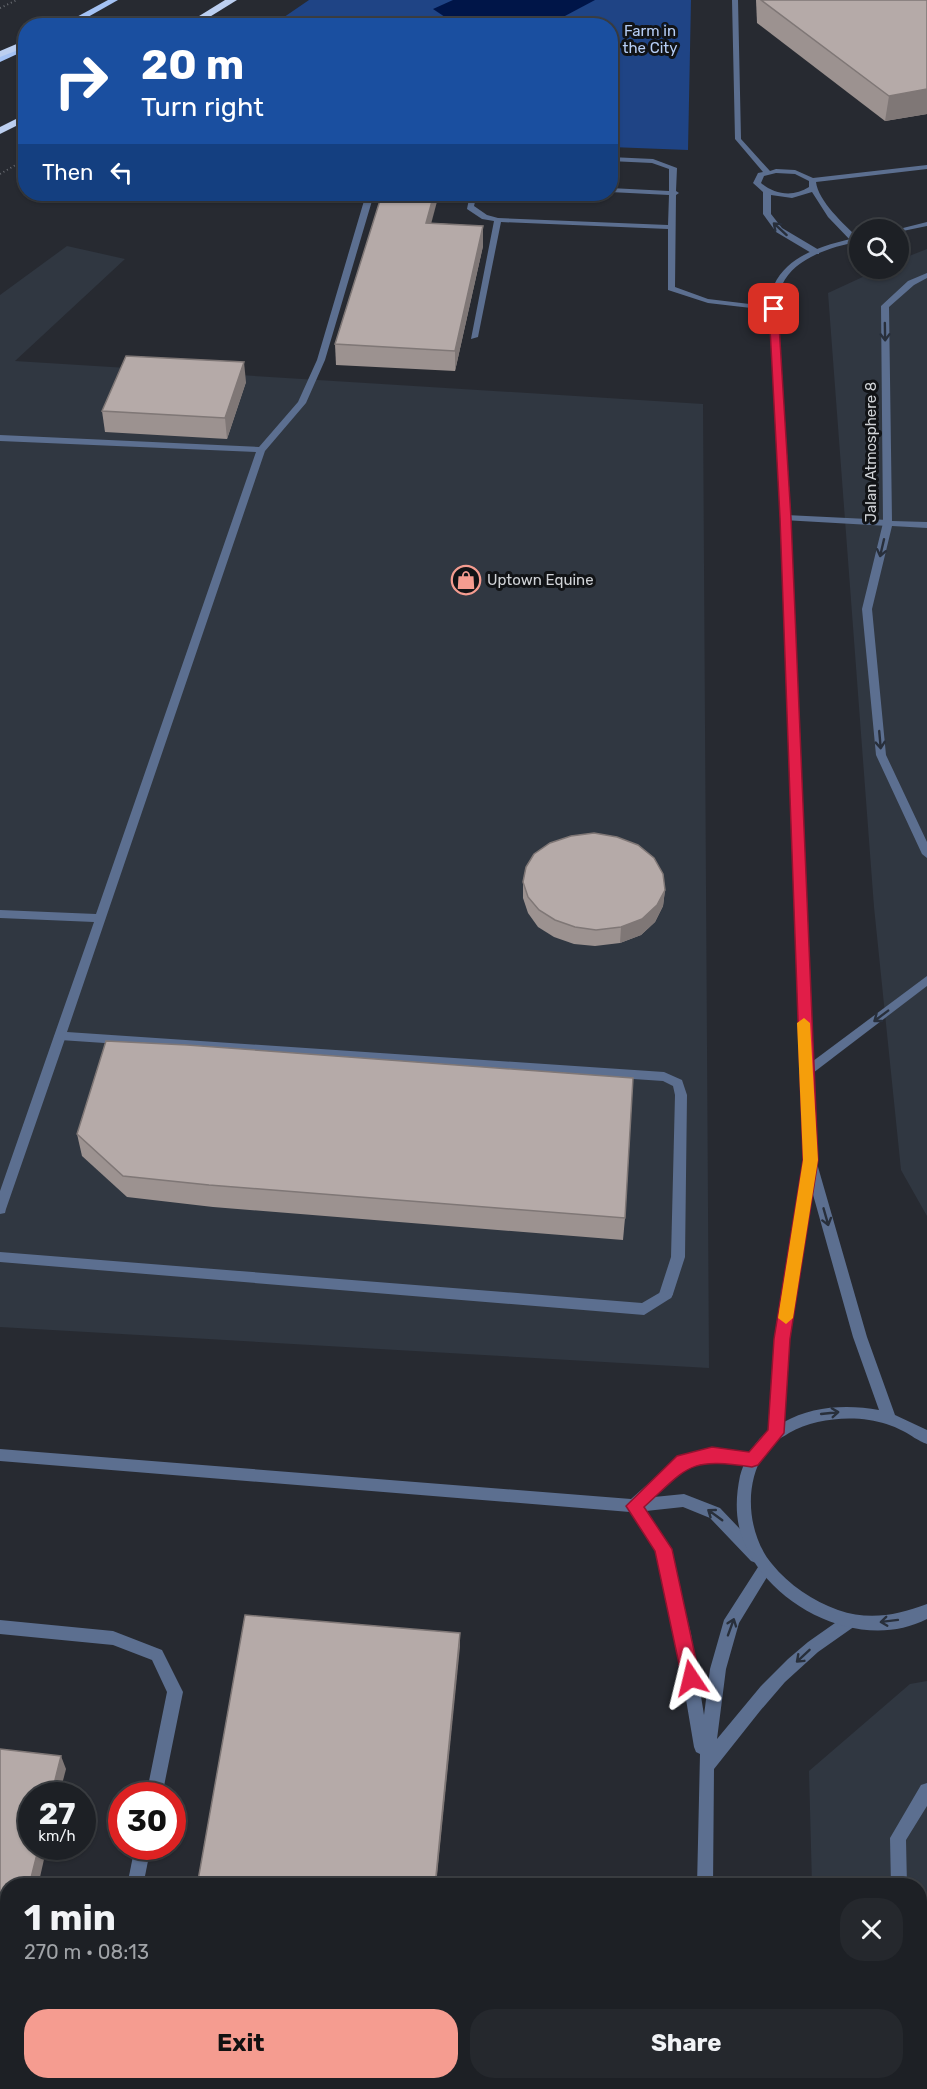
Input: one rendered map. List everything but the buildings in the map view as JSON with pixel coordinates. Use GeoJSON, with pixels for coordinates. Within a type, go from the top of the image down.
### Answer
{"type":"FeatureCollection","features":[{"type":"Feature","properties":{"kind":"highway"},"geometry":{"type":"LineString","coordinates":[[79,18],[114,0]]}},
{"type":"Feature","properties":{"kind":"highway"},"geometry":{"type":"LineString","coordinates":[[201,18],[232,0]]}},
{"type":"Feature","properties":{"kind":"highway"},"geometry":{"type":"LineString","coordinates":[[0,54],[18,47]]}},
{"type":"Feature","properties":{"kind":"highway"},"geometry":{"type":"LineString","coordinates":[[0,59],[18,49]]}},
{"type":"Feature","properties":{"kind":"highway"},"geometry":{"type":"LineString","coordinates":[[0,132],[18,122]]}},
{"type":"Feature","properties":{"kind":"street"},"geometry":{"type":"LineString","coordinates":[[735,0],[738,139],[768,173]]}},
{"type":"Feature","properties":{"kind":"street"},"geometry":{"type":"LineString","coordinates":[[618,160],[665,163],[673,168],[675,193],[671,288],[688,297],[708,302],[774,309]]}},
{"type":"Feature","properties":{"kind":"street"},"geometry":{"type":"LineString","coordinates":[[849,232],[831,215],[813,184],[793,171],[761,175],[758,183],[767,191],[793,195],[813,184],[927,167]]}},
{"type":"Feature","properties":{"kind":"street"},"geometry":{"type":"LineString","coordinates":[[618,190],[675,193]]}},
{"type":"Feature","properties":{"kind":"street"},"geometry":{"type":"LineString","coordinates":[[767,191],[767,214],[778,230],[816,252]]}},
{"type":"Feature","properties":{"kind":"street"},"geometry":{"type":"LineString","coordinates":[[0,1209],[261,450],[302,404],[321,360],[339,291],[368,201]]}},
{"type":"Feature","properties":{"kind":"street"},"geometry":{"type":"LineString","coordinates":[[471,201],[470,207],[476,213],[498,220],[673,227]]}},
{"type":"Feature","properties":{"kind":"street"},"geometry":{"type":"LineString","coordinates":[[474,337],[498,220]]}},
{"type":"Feature","properties":{"kind":"street"},"geometry":{"type":"LineString","coordinates":[[909,228],[927,224]]}},
{"type":"Feature","properties":{"kind":"street"},"geometry":{"type":"LineString","coordinates":[[776,1433],[782,1339],[810,1160],[786,518],[774,309],[777,286],[789,268],[816,252],[849,242]]}},
{"type":"Feature","properties":{"kind":"street","name":"Jalan Atmosphere 8"},"geometry":{"type":"LineString","coordinates":[[927,275],[911,282],[885,306],[888,523],[867,609],[881,755],[927,855]]}},
{"type":"Feature","properties":{"kind":"street"},"geometry":{"type":"LineString","coordinates":[[0,438],[261,450]]}},
{"type":"Feature","properties":{"kind":"street"},"geometry":{"type":"LineString","coordinates":[[786,518],[927,525]]}},
{"type":"Feature","properties":{"kind":"street"},"geometry":{"type":"LineString","coordinates":[[0,914],[100,918]]}},
{"type":"Feature","properties":{"kind":"street"},"geometry":{"type":"LineString","coordinates":[[805,1073],[927,980]]}},
{"type":"Feature","properties":{"kind":"street"},"geometry":{"type":"LineString","coordinates":[[0,1257],[644,1310],[666,1294],[678,1257],[681,1095],[678,1083],[671,1080],[652,1076],[60,1036]]}},
{"type":"Feature","properties":{"kind":"street"},"geometry":{"type":"LineString","coordinates":[[810,1160],[860,1336],[889,1418]]}},
{"type":"Feature","properties":{"kind":"street"},"geometry":{"type":"LineString","coordinates":[[761,1562],[743,1522],[742,1490],[752,1460],[776,1433],[800,1419],[828,1412],[859,1412],[889,1418],[927,1438]]}},
{"type":"Feature","properties":{"kind":"street"},"geometry":{"type":"LineString","coordinates":[[634,1506],[683,1461],[712,1454],[752,1460]]}},
{"type":"Feature","properties":{"kind":"street"},"geometry":{"type":"LineString","coordinates":[[0,1455],[634,1506],[684,1500],[715,1513],[788,1592],[817,1610],[850,1621],[887,1623],[927,1611]]}},
{"type":"Feature","properties":{"kind":"street"},"geometry":{"type":"LineString","coordinates":[[634,1506],[663,1549],[683,1634],[706,1766]]}},
{"type":"Feature","properties":{"kind":"street"},"geometry":{"type":"LineString","coordinates":[[705,1878],[706,1766],[717,1669],[732,1620],[761,1562]]}},
{"type":"Feature","properties":{"kind":"street"},"geometry":{"type":"LineString","coordinates":[[706,1766],[747,1714],[780,1678],[808,1651],[850,1621]]}},
{"type":"Feature","properties":{"kind":"street"},"geometry":{"type":"LineString","coordinates":[[0,1627],[113,1638],[157,1655],[175,1692],[157,1782]]}},
{"type":"Feature","properties":{"kind":"street"},"geometry":{"type":"LineString","coordinates":[[899,1878],[897,1838],[927,1791]]}},
{"type":"Feature","properties":{"kind":"street"},"geometry":{"type":"LineString","coordinates":[[137,1878],[140,1860]]}},
{"type":"Feature","properties":{"kind":"path"},"geometry":{"type":"LineString","coordinates":[[0,8],[17,0]]}},
{"type":"Feature","properties":{"kind":"path"},"geometry":{"type":"LineString","coordinates":[[0,174],[18,164]]}},
{"type":"Feature","properties":{"kind":"shaded area"},"geometry":{"type":"Polygon","coordinates":[[[453,0],[595,0],[561,18],[446,18],[433,9],[453,0]]]}},
{"type":"Feature","properties":{"kind":"shaded area"},"geometry":{"type":"Polygon","coordinates":[[[67,246],[125,259],[15,361],[703,404],[709,1368],[0,1327],[0,295],[67,246]]]}},
{"type":"Feature","properties":{"kind":"shaded area"},"geometry":{"type":"Polygon","coordinates":[[[927,249],[927,1216],[901,1170],[874,907],[828,293],[858,279],[909,279],[909,256],[927,249]]]}},
{"type":"Feature","properties":{"kind":"shaded area"},"geometry":{"type":"Polygon","coordinates":[[[927,1681],[927,1878],[812,1878],[809,1771],[910,1684],[927,1681]]]}},
{"type":"Feature","properties":{"kind":"green space","name":"Farm in the City"},"geometry":{"type":"Polygon","coordinates":[[[309,0],[691,0],[688,150],[618,147],[618,18],[283,18],[309,0]]]}},
{"type":"Feature","properties":{"kind":"slow traffic"},"geometry":{"type":"LineString","coordinates":[[786,1318],[810,1160],[804,1023]]}},
{"type":"Feature","properties":{"kind":"place","name":"Uptown Equine"},"geometry":{"type":"Point","coordinates":[466,580]}},
{"type":"Feature","properties":{"kind":"route"},"geometry":{"type":"LineString","coordinates":[[691,1678],[663,1549],[634,1506],[683,1461],[712,1454],[752,1460],[776,1433],[782,1339],[810,1160],[804,1050],[786,518],[774,309]]}}]}
